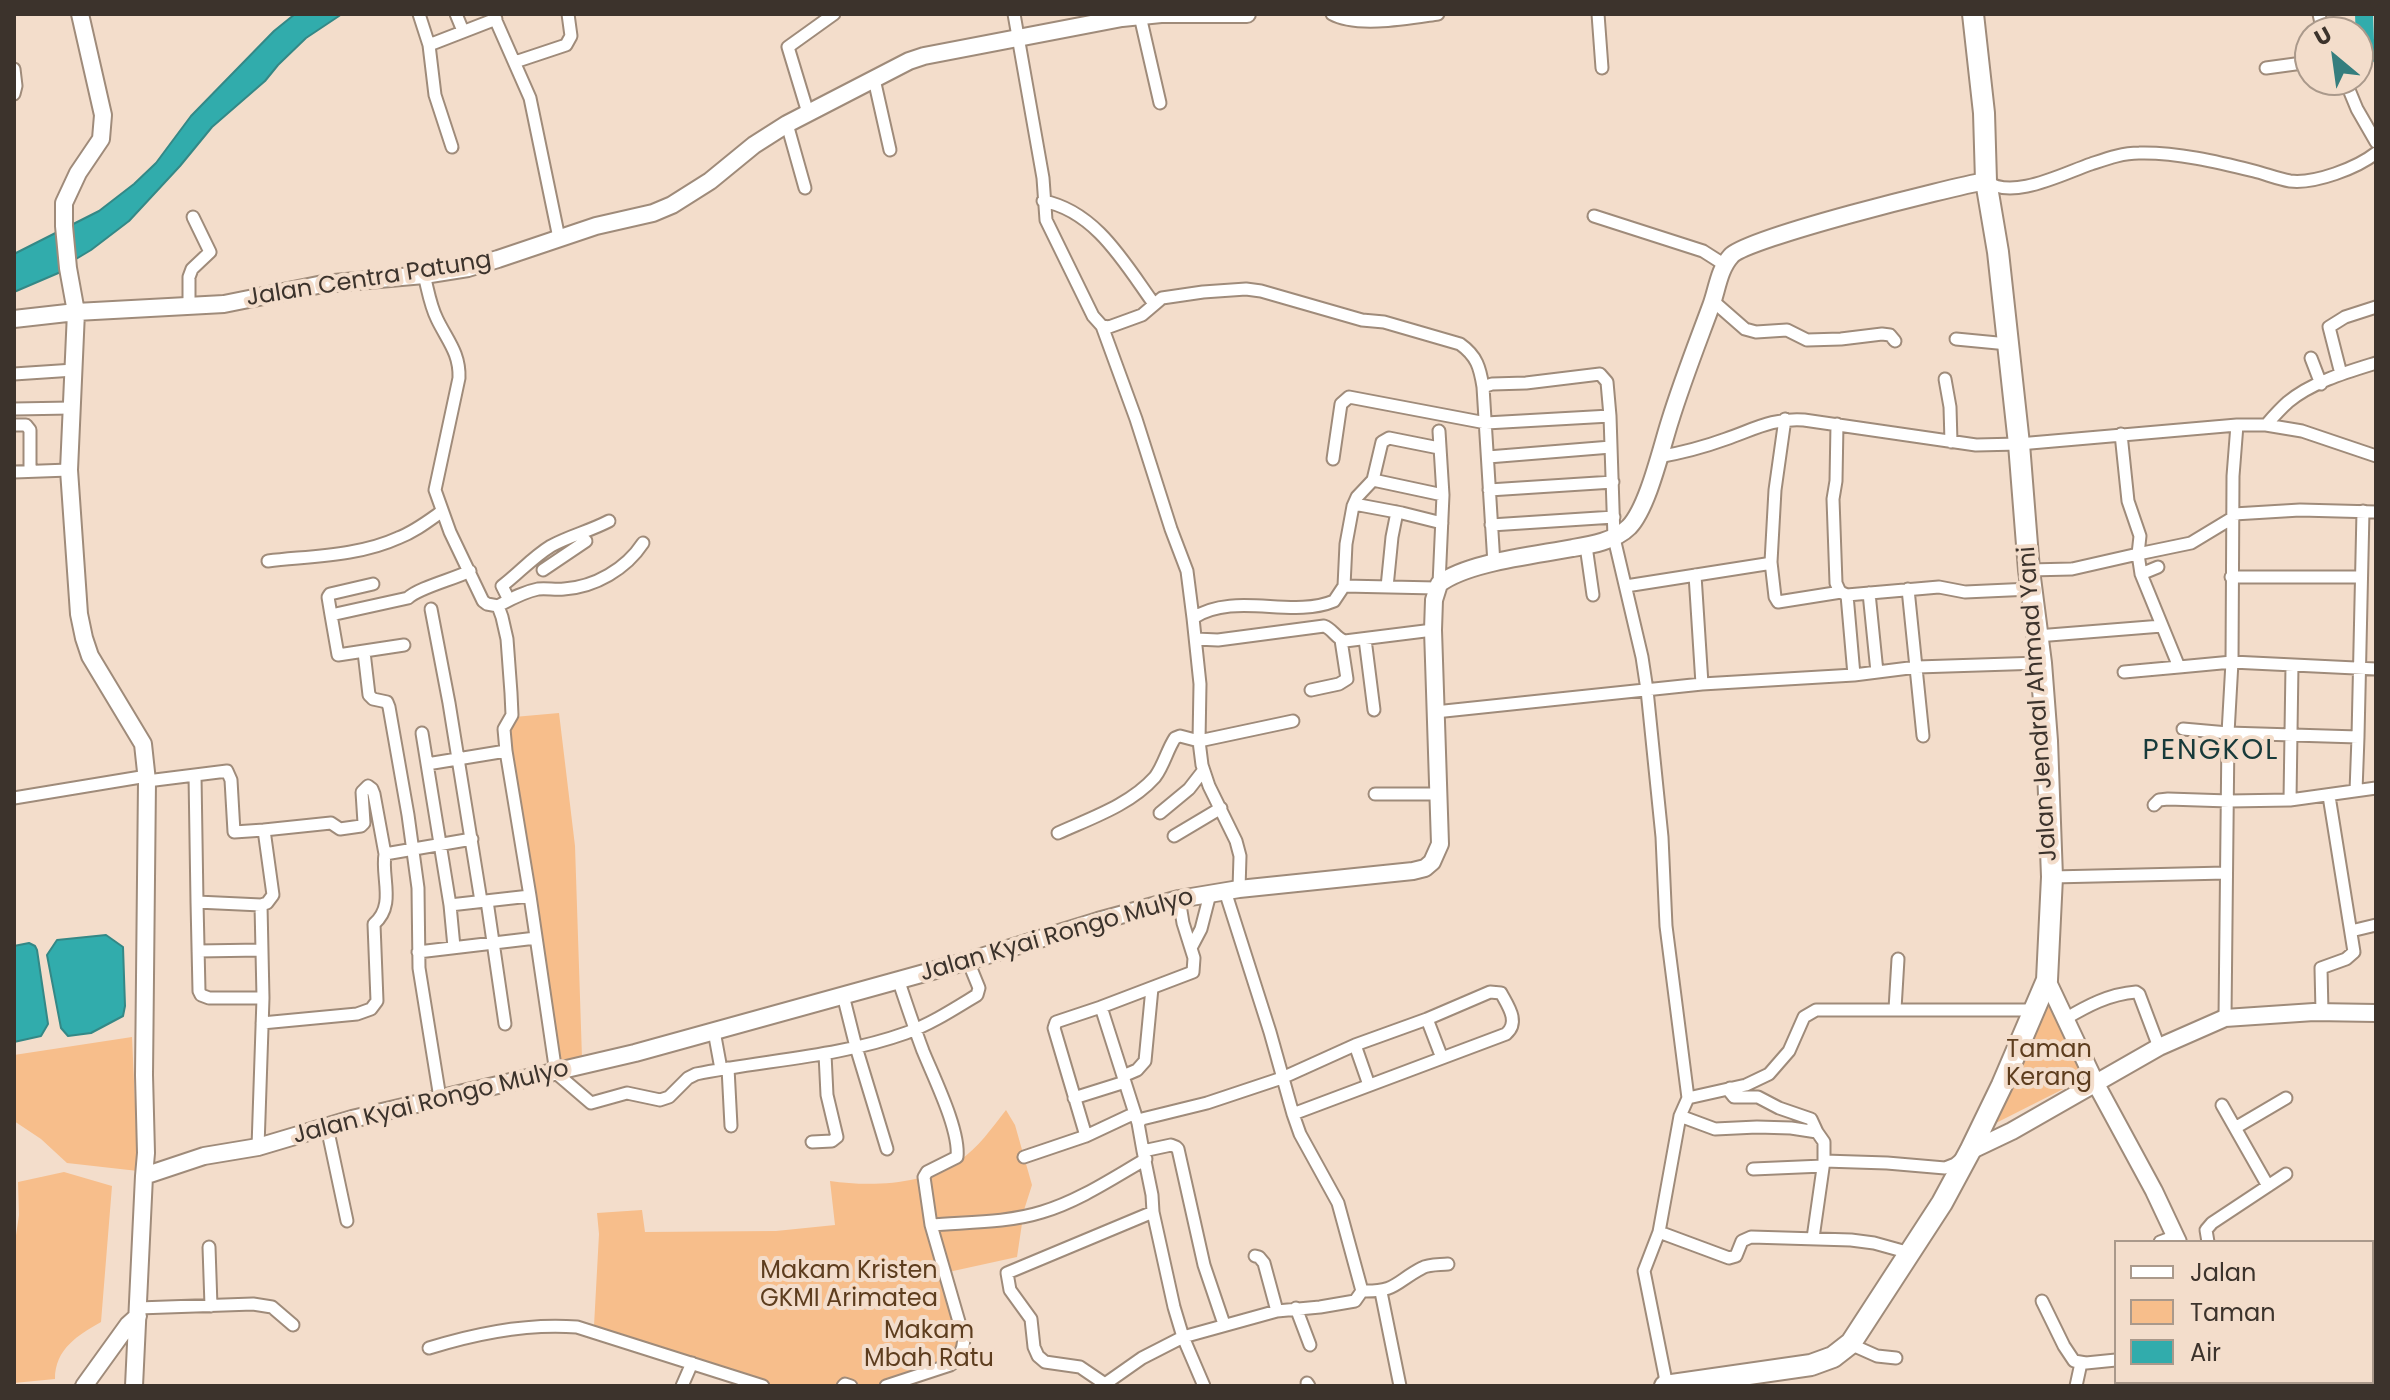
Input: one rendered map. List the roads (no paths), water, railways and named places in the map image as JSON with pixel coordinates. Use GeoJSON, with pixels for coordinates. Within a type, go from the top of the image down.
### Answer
{"type":"FeatureCollection","features":[{"type":"Feature","properties":{"kind":"highway","name":"Jalan Jendral Ahmad Yani"},"geometry":{"type":"LineString","coordinates":[[1666,1386],[1790,1377],[1833,1357],[1850,1344],[1910,1253],[1970,1151],[2047,980],[2052,877],[2050,791],[2041,663],[1998,252],[1986,181],[1983,100],[1973,14]]}},
{"type":"Feature","properties":{"kind":"street"},"geometry":{"type":"LineString","coordinates":[[80,14],[103,115],[103,131],[64,203],[68,268],[76,312],[69,470],[79,614],[90,656],[143,744],[147,778],[146,1153],[134,1386]]}},
{"type":"Feature","properties":{"kind":"street"},"geometry":{"type":"LineString","coordinates":[[419,14],[429,45],[435,95],[452,147]]}},
{"type":"Feature","properties":{"kind":"street"},"geometry":{"type":"LineString","coordinates":[[456,14],[463,31]]}},
{"type":"Feature","properties":{"kind":"street"},"geometry":{"type":"LineString","coordinates":[[515,62],[566,45],[571,36],[568,14]]}},
{"type":"Feature","properties":{"kind":"street"},"geometry":{"type":"LineString","coordinates":[[808,113],[788,47],[834,14]]}},
{"type":"Feature","properties":{"kind":"street"},"geometry":{"type":"LineString","coordinates":[[1014,14],[1043,178],[1046,220],[1093,316],[1102,326],[1187,571],[1200,684],[1199,741],[1203,771],[1240,856],[1225,891],[1191,948]]}},
{"type":"Feature","properties":{"kind":"street","name":"Jalan Centra Patung"},"geometry":{"type":"LineString","coordinates":[[14,319],[76,312],[224,304],[323,284],[468,268],[672,205],[787,124],[924,56],[1122,16],[1236,14]]}},
{"type":"Feature","properties":{"kind":"street"},"geometry":{"type":"LineString","coordinates":[[1332,14],[1355,20],[1438,14]]}},
{"type":"Feature","properties":{"kind":"street"},"geometry":{"type":"LineString","coordinates":[[1598,14],[1602,68]]}},
{"type":"Feature","properties":{"kind":"street"},"geometry":{"type":"LineString","coordinates":[[429,45],[494,16],[530,98],[559,238]]}},
{"type":"Feature","properties":{"kind":"street"},"geometry":{"type":"LineString","coordinates":[[1140,16],[1160,103]]}},
{"type":"Feature","properties":{"kind":"street"},"geometry":{"type":"LineString","coordinates":[[2266,68],[2294,64]]}},
{"type":"Feature","properties":{"kind":"street"},"geometry":{"type":"LineString","coordinates":[[14,69],[14,94]]}},
{"type":"Feature","properties":{"kind":"street"},"geometry":{"type":"LineString","coordinates":[[874,79],[890,150]]}},
{"type":"Feature","properties":{"kind":"street"},"geometry":{"type":"LineString","coordinates":[[2352,96],[2376,142]]}},
{"type":"Feature","properties":{"kind":"street"},"geometry":{"type":"LineString","coordinates":[[787,124],[805,188]]}},
{"type":"Feature","properties":{"kind":"street"},"geometry":{"type":"LineString","coordinates":[[1344,586],[1438,586],[1456,574],[1586,546],[1614,538],[1625,531],[1638,515],[1725,265],[1745,246],[1951,187],[1986,181],[2002,189],[2039,182],[2111,158],[2138,153],[2196,159],[2288,181],[2302,181],[2358,165],[2376,153]]}},
{"type":"Feature","properties":{"kind":"street"},"geometry":{"type":"LineString","coordinates":[[1043,201],[1069,209],[1091,223],[1154,304]]}},
{"type":"Feature","properties":{"kind":"street"},"geometry":{"type":"LineString","coordinates":[[1594,216],[1703,251],[1725,265]]}},
{"type":"Feature","properties":{"kind":"street"},"geometry":{"type":"LineString","coordinates":[[189,306],[188,286],[192,269],[210,252],[193,217]]}},
{"type":"Feature","properties":{"kind":"street"},"geometry":{"type":"LineString","coordinates":[[424,275],[435,316],[459,363],[459,378],[435,490],[441,512],[483,601],[498,606],[523,593],[542,588],[564,589],[584,585],[625,565],[643,543]]}},
{"type":"Feature","properties":{"kind":"street"},"geometry":{"type":"LineString","coordinates":[[1102,326],[1109,327],[1142,315],[1162,298],[1246,289],[1460,344],[1477,360],[1483,387],[1494,564]]}},
{"type":"Feature","properties":{"kind":"street"},"geometry":{"type":"LineString","coordinates":[[1713,301],[1745,329],[1756,332],[1787,330],[1807,340],[1882,334],[1890,335],[1895,341]]}},
{"type":"Feature","properties":{"kind":"street"},"geometry":{"type":"LineString","coordinates":[[2341,374],[2329,327],[2345,317],[2376,307]]}},
{"type":"Feature","properties":{"kind":"street"},"geometry":{"type":"LineString","coordinates":[[1956,339],[2008,344]]}},
{"type":"Feature","properties":{"kind":"street"},"geometry":{"type":"LineString","coordinates":[[2311,358],[2321,384]]}},
{"type":"Feature","properties":{"kind":"street"},"geometry":{"type":"LineString","coordinates":[[2266,425],[2289,400],[2341,374],[2376,363]]}},
{"type":"Feature","properties":{"kind":"street"},"geometry":{"type":"LineString","coordinates":[[14,374],[74,370]]}},
{"type":"Feature","properties":{"kind":"street"},"geometry":{"type":"LineString","coordinates":[[1483,387],[1600,374],[1607,382],[1614,538],[1647,690],[1662,837],[1666,926],[1688,1098],[1680,1116],[1659,1232],[1644,1271],[1666,1386]]}},
{"type":"Feature","properties":{"kind":"street"},"geometry":{"type":"LineString","coordinates":[[1945,379],[1951,442]]}},
{"type":"Feature","properties":{"kind":"street"},"geometry":{"type":"LineString","coordinates":[[1333,459],[1341,404],[1348,397],[1486,423],[1610,416]]}},
{"type":"Feature","properties":{"kind":"street"},"geometry":{"type":"LineString","coordinates":[[14,409],[71,408]]}},
{"type":"Feature","properties":{"kind":"street"},"geometry":{"type":"LineString","coordinates":[[1658,457],[1683,453],[1785,419],[1976,445],[2266,425],[2302,431],[2376,456]]}},
{"type":"Feature","properties":{"kind":"street"},"geometry":{"type":"LineString","coordinates":[[1785,419],[1775,490],[1771,562],[1778,602],[1939,587],[1965,592],[2191,543],[2234,516],[2300,510],[2376,512]]}},
{"type":"Feature","properties":{"kind":"street"},"geometry":{"type":"LineString","coordinates":[[1837,424],[1833,499],[1836,583],[1844,594],[1854,675]]}},
{"type":"Feature","properties":{"kind":"street"},"geometry":{"type":"LineString","coordinates":[[14,425],[26,425],[30,430],[30,471]]}},
{"type":"Feature","properties":{"kind":"street"},"geometry":{"type":"LineString","coordinates":[[2225,1018],[2233,476],[2237,425]]}},
{"type":"Feature","properties":{"kind":"street"},"geometry":{"type":"LineString","coordinates":[[1438,586],[1443,495],[1439,431]]}},
{"type":"Feature","properties":{"kind":"street"},"geometry":{"type":"LineString","coordinates":[[2121,434],[2128,501],[2140,536],[2138,554],[2141,574],[2179,667]]}},
{"type":"Feature","properties":{"kind":"street"},"geometry":{"type":"LineString","coordinates":[[1193,618],[1222,608],[1306,606],[1334,601],[1344,586],[1346,544],[1354,504],[1373,480],[1382,442],[1386,438],[1439,448]]}},
{"type":"Feature","properties":{"kind":"street"},"geometry":{"type":"LineString","coordinates":[[1488,457],[1611,447]]}},
{"type":"Feature","properties":{"kind":"street"},"geometry":{"type":"LineString","coordinates":[[14,472],[69,470]]}},
{"type":"Feature","properties":{"kind":"street"},"geometry":{"type":"LineString","coordinates":[[1373,480],[1443,495]]}},
{"type":"Feature","properties":{"kind":"street"},"geometry":{"type":"LineString","coordinates":[[1489,490],[1613,482]]}},
{"type":"Feature","properties":{"kind":"street"},"geometry":{"type":"LineString","coordinates":[[1354,504],[1442,523]]}},
{"type":"Feature","properties":{"kind":"street"},"geometry":{"type":"LineString","coordinates":[[2356,791],[2363,511]]}},
{"type":"Feature","properties":{"kind":"street"},"geometry":{"type":"LineString","coordinates":[[268,561],[379,545],[396,540],[441,512]]}},
{"type":"Feature","properties":{"kind":"street"},"geometry":{"type":"LineString","coordinates":[[1387,587],[1397,512]]}},
{"type":"Feature","properties":{"kind":"street"},"geometry":{"type":"LineString","coordinates":[[1491,525],[1614,517]]}},
{"type":"Feature","properties":{"kind":"street"},"geometry":{"type":"LineString","coordinates":[[509,600],[502,586],[534,558],[563,540],[609,521]]}},
{"type":"Feature","properties":{"kind":"street"},"geometry":{"type":"LineString","coordinates":[[543,570],[586,541]]}},
{"type":"Feature","properties":{"kind":"street"},"geometry":{"type":"LineString","coordinates":[[1586,546],[1593,595]]}},
{"type":"Feature","properties":{"kind":"street"},"geometry":{"type":"LineString","coordinates":[[1626,586],[1771,562]]}},
{"type":"Feature","properties":{"kind":"street"},"geometry":{"type":"LineString","coordinates":[[2141,574],[2158,567]]}},
{"type":"Feature","properties":{"kind":"street"},"geometry":{"type":"LineString","coordinates":[[331,615],[408,598],[470,571]]}},
{"type":"Feature","properties":{"kind":"street"},"geometry":{"type":"LineString","coordinates":[[1695,575],[1702,684]]}},
{"type":"Feature","properties":{"kind":"street"},"geometry":{"type":"LineString","coordinates":[[2231,577],[2361,577]]}},
{"type":"Feature","properties":{"kind":"street"},"geometry":{"type":"LineString","coordinates":[[373,584],[328,597],[338,655],[404,645]]}},
{"type":"Feature","properties":{"kind":"street","name":"Jalan Kyai Rongo Mulyo"},"geometry":{"type":"LineString","coordinates":[[144,1176],[204,1156],[258,1147],[440,1098],[556,1073],[714,1031],[1179,899],[1425,868],[1437,855],[1440,844],[1433,630],[1438,586]]}},
{"type":"Feature","properties":{"kind":"street"},"geometry":{"type":"LineString","coordinates":[[1908,589],[1923,736]]}},
{"type":"Feature","properties":{"kind":"street"},"geometry":{"type":"LineString","coordinates":[[1869,593],[1877,672]]}},
{"type":"Feature","properties":{"kind":"street"},"geometry":{"type":"LineString","coordinates":[[498,606],[507,639],[511,693],[512,715],[504,729],[506,751],[556,1073],[587,1101],[594,1104],[627,1093],[652,1099],[669,1097],[696,1074],[825,1054],[915,1029],[978,994],[979,988],[968,961]]}},
{"type":"Feature","properties":{"kind":"street"},"geometry":{"type":"LineString","coordinates":[[431,609],[472,839],[494,941],[505,1024]]}},
{"type":"Feature","properties":{"kind":"street"},"geometry":{"type":"LineString","coordinates":[[1196,639],[1218,640],[1324,626],[1329,628],[1341,640],[1347,679],[1339,684],[1311,690]]}},
{"type":"Feature","properties":{"kind":"street"},"geometry":{"type":"LineString","coordinates":[[2037,636],[2162,626]]}},
{"type":"Feature","properties":{"kind":"street"},"geometry":{"type":"LineString","coordinates":[[1341,640],[1433,630]]}},
{"type":"Feature","properties":{"kind":"street"},"geometry":{"type":"LineString","coordinates":[[1365,639],[1374,710]]}},
{"type":"Feature","properties":{"kind":"street"},"geometry":{"type":"LineString","coordinates":[[364,652],[369,695],[385,701],[389,707],[418,888],[419,968],[440,1098]]}},
{"type":"Feature","properties":{"kind":"street"},"geometry":{"type":"LineString","coordinates":[[2124,672],[2232,662],[2376,669]]}},
{"type":"Feature","properties":{"kind":"street"},"geometry":{"type":"LineString","coordinates":[[1435,712],[1702,684],[1854,675],[1917,667],[2041,663]]}},
{"type":"Feature","properties":{"kind":"street"},"geometry":{"type":"LineString","coordinates":[[2290,800],[2292,665]]}},
{"type":"Feature","properties":{"kind":"street"},"geometry":{"type":"LineString","coordinates":[[1058,833],[1113,809],[1132,796],[1156,776],[1175,738],[1180,736],[1199,741],[1293,721]]}},
{"type":"Feature","properties":{"kind":"street"},"geometry":{"type":"LineString","coordinates":[[2183,729],[2358,737]]}},
{"type":"Feature","properties":{"kind":"street"},"geometry":{"type":"LineString","coordinates":[[422,733],[441,843],[454,947]]}},
{"type":"Feature","properties":{"kind":"street"},"geometry":{"type":"LineString","coordinates":[[427,764],[506,751]]}},
{"type":"Feature","properties":{"kind":"street"},"geometry":{"type":"LineString","coordinates":[[14,798],[147,778],[227,771],[231,780],[234,832],[331,823],[340,829],[361,826],[364,823],[362,792],[368,786],[372,789],[385,854],[383,863],[387,890],[383,914],[374,924],[377,1001],[364,1012],[262,1023]]}},
{"type":"Feature","properties":{"kind":"street"},"geometry":{"type":"LineString","coordinates":[[1160,813],[1189,789],[1203,771]]}},
{"type":"Feature","properties":{"kind":"street"},"geometry":{"type":"LineString","coordinates":[[195,775],[199,991],[209,998],[263,998]]}},
{"type":"Feature","properties":{"kind":"street"},"geometry":{"type":"LineString","coordinates":[[2154,805],[2159,800],[2168,799],[2290,800],[2376,788]]}},
{"type":"Feature","properties":{"kind":"street"},"geometry":{"type":"LineString","coordinates":[[1375,794],[1439,794]]}},
{"type":"Feature","properties":{"kind":"street"},"geometry":{"type":"LineString","coordinates":[[2322,1012],[2321,968],[2352,956],[2354,948],[2329,796]]}},
{"type":"Feature","properties":{"kind":"street"},"geometry":{"type":"LineString","coordinates":[[1174,836],[1221,808]]}},
{"type":"Feature","properties":{"kind":"street"},"geometry":{"type":"LineString","coordinates":[[197,902],[267,903],[273,895],[264,830]]}},
{"type":"Feature","properties":{"kind":"street"},"geometry":{"type":"LineString","coordinates":[[385,854],[472,839]]}},
{"type":"Feature","properties":{"kind":"street"},"geometry":{"type":"LineString","coordinates":[[2052,877],[2226,873]]}},
{"type":"Feature","properties":{"kind":"street"},"geometry":{"type":"LineString","coordinates":[[1225,891],[1293,1114],[1300,1134],[1338,1203],[1362,1291]]}},
{"type":"Feature","properties":{"kind":"street"},"geometry":{"type":"LineString","coordinates":[[450,905],[530,896]]}},
{"type":"Feature","properties":{"kind":"street"},"geometry":{"type":"LineString","coordinates":[[1086,1136],[1055,1036],[1055,1025],[1063,1019],[1193,972],[1195,963],[1179,899]]}},
{"type":"Feature","properties":{"kind":"street"},"geometry":{"type":"LineString","coordinates":[[258,1147],[263,998],[261,905]]}},
{"type":"Feature","properties":{"kind":"street"},"geometry":{"type":"LineString","coordinates":[[2351,931],[2376,925]]}},
{"type":"Feature","properties":{"kind":"street"},"geometry":{"type":"LineString","coordinates":[[418,952],[536,938]]}},
{"type":"Feature","properties":{"kind":"street"},"geometry":{"type":"LineString","coordinates":[[198,951],[261,950]]}},
{"type":"Feature","properties":{"kind":"street"},"geometry":{"type":"LineString","coordinates":[[1895,1009],[1898,959]]}},
{"type":"Feature","properties":{"kind":"street"},"geometry":{"type":"LineString","coordinates":[[886,1386],[954,1363],[963,1349],[964,1339],[931,1225],[924,1174],[954,1160],[957,1151],[951,1122],[898,979]]}},
{"type":"Feature","properties":{"kind":"street"},"geometry":{"type":"LineString","coordinates":[[2047,980],[2096,1084],[2154,1191],[2171,1240]]}},
{"type":"Feature","properties":{"kind":"street"},"geometry":{"type":"LineString","coordinates":[[1074,1098],[1124,1079],[1142,1067],[1152,988]]}},
{"type":"Feature","properties":{"kind":"street"},"geometry":{"type":"LineString","coordinates":[[1024,1157],[1136,1118],[1207,1103],[1282,1078],[1355,1045],[1494,991],[1501,993],[1514,1023],[1510,1032],[1293,1114]]}},
{"type":"Feature","properties":{"kind":"street"},"geometry":{"type":"LineString","coordinates":[[2065,1019],[2092,1003],[2136,992],[2159,1047]]}},
{"type":"Feature","properties":{"kind":"street"},"geometry":{"type":"LineString","coordinates":[[843,995],[887,1149]]}},
{"type":"Feature","properties":{"kind":"street"},"geometry":{"type":"LineString","coordinates":[[1101,1007],[1136,1118],[1153,1212],[1183,1337],[1204,1386]]}},
{"type":"Feature","properties":{"kind":"street"},"geometry":{"type":"LineString","coordinates":[[1688,1098],[1746,1085],[1775,1069],[1789,1051],[1804,1017],[1811,1011],[2034,1010]]}},
{"type":"Feature","properties":{"kind":"street"},"geometry":{"type":"LineString","coordinates":[[1753,1169],[1887,1163],[1945,1168],[1970,1151],[2012,1131],[2159,1047],[2225,1018],[2322,1012],[2376,1013]]}},
{"type":"Feature","properties":{"kind":"street"},"geometry":{"type":"LineString","coordinates":[[1427,1019],[1442,1058]]}},
{"type":"Feature","properties":{"kind":"street"},"geometry":{"type":"LineString","coordinates":[[714,1031],[724,1068],[731,1126]]}},
{"type":"Feature","properties":{"kind":"street"},"geometry":{"type":"LineString","coordinates":[[1355,1045],[1369,1085]]}},
{"type":"Feature","properties":{"kind":"street"},"geometry":{"type":"LineString","coordinates":[[812,1142],[830,1141],[837,1137],[827,1095],[825,1054]]}},
{"type":"Feature","properties":{"kind":"street"},"geometry":{"type":"LineString","coordinates":[[1730,1088],[1734,1097],[1758,1097],[1811,1119],[1824,1142],[1813,1238]]}},
{"type":"Feature","properties":{"kind":"street"},"geometry":{"type":"LineString","coordinates":[[2235,1128],[2286,1098]]}},
{"type":"Feature","properties":{"kind":"street"},"geometry":{"type":"LineString","coordinates":[[2222,1105],[2268,1186]]}},
{"type":"Feature","properties":{"kind":"street"},"geometry":{"type":"LineString","coordinates":[[1680,1116],[1715,1129],[1757,1127],[1817,1132]]}},
{"type":"Feature","properties":{"kind":"street"},"geometry":{"type":"LineString","coordinates":[[327,1127],[347,1221]]}},
{"type":"Feature","properties":{"kind":"street"},"geometry":{"type":"LineString","coordinates":[[931,1225],[1016,1218],[1043,1212],[1089,1191],[1145,1155],[1171,1145],[1178,1149],[1204,1265],[1224,1324]]}},
{"type":"Feature","properties":{"kind":"street"},"geometry":{"type":"LineString","coordinates":[[2208,1240],[2206,1230],[2212,1223],[2286,1174]]}},
{"type":"Feature","properties":{"kind":"street"},"geometry":{"type":"LineString","coordinates":[[1153,1212],[1010,1270],[1007,1276],[1010,1290],[1031,1319],[1034,1347],[1045,1362],[1080,1367],[1103,1384],[1142,1358],[1183,1337],[1277,1311],[1355,1301],[1362,1291]]}},
{"type":"Feature","properties":{"kind":"street"},"geometry":{"type":"LineString","coordinates":[[1659,1232],[1731,1258],[1736,1256],[1746,1238],[1813,1238],[1874,1243],[1910,1253]]}},
{"type":"Feature","properties":{"kind":"street"},"geometry":{"type":"LineString","coordinates":[[209,1247],[211,1306]]}},
{"type":"Feature","properties":{"kind":"street"},"geometry":{"type":"LineString","coordinates":[[1255,1256],[1264,1263],[1277,1311]]}},
{"type":"Feature","properties":{"kind":"street"},"geometry":{"type":"LineString","coordinates":[[1362,1291],[1381,1292],[1425,1267],[1448,1264]]}},
{"type":"Feature","properties":{"kind":"street"},"geometry":{"type":"LineString","coordinates":[[1381,1292],[1400,1386]]}},
{"type":"Feature","properties":{"kind":"street"},"geometry":{"type":"LineString","coordinates":[[2042,1301],[2070,1356],[2081,1363],[2114,1360]]}},
{"type":"Feature","properties":{"kind":"street"},"geometry":{"type":"LineString","coordinates":[[84,1386],[138,1312],[253,1304],[272,1307],[293,1325]]}},
{"type":"Feature","properties":{"kind":"street"},"geometry":{"type":"LineString","coordinates":[[1296,1308],[1310,1345]]}},
{"type":"Feature","properties":{"kind":"street"},"geometry":{"type":"LineString","coordinates":[[429,1348],[513,1329],[559,1325],[577,1327],[763,1386]]}},
{"type":"Feature","properties":{"kind":"street"},"geometry":{"type":"LineString","coordinates":[[1850,1344],[1877,1356],[1896,1358]]}},
{"type":"Feature","properties":{"kind":"street"},"geometry":{"type":"LineString","coordinates":[[682,1386],[692,1363]]}},
{"type":"Feature","properties":{"kind":"street"},"geometry":{"type":"LineString","coordinates":[[2076,1386],[2081,1363]]}},
{"type":"Feature","properties":{"kind":"street"},"geometry":{"type":"LineString","coordinates":[[843,1386],[851,1386]]}},
{"type":"Feature","properties":{"kind":"water"},"geometry":{"type":"Polygon","coordinates":[[[295,14],[342,14],[306,38],[265,81],[212,127],[129,221],[66,265],[63,271],[14,292],[14,254],[99,211],[134,184],[156,163],[191,116],[274,31],[295,14]]]}},
{"type":"Feature","properties":{"kind":"water"},"geometry":{"type":"Polygon","coordinates":[[[106,935],[123,947],[123,1016],[91,1033],[68,1036],[61,1028],[47,955],[57,940],[106,935]]]}},
{"type":"Feature","properties":{"kind":"water"},"geometry":{"type":"Polygon","coordinates":[[[29,943],[37,950],[48,1024],[41,1036],[14,1042],[14,946],[29,943]]]}},
{"type":"Feature","properties":{"kind":"waterway"},"geometry":{"type":"LineString","coordinates":[[2364,14],[2365,41],[2368,48],[2376,53]]}},
{"type":"Feature","properties":{"kind":"district","name":"PENGKOL"},"geometry":{"type":"Point","coordinates":[2211,752]}},
{"type":"Feature","properties":{"kind":"park label","name":"Taman Kerang"},"geometry":{"type":"Point","coordinates":[2049,1065]}},
{"type":"Feature","properties":{"kind":"park label","name":"Makam Kristen GKMI Arimatea"},"geometry":{"type":"Point","coordinates":[849,1286]}},
{"type":"Feature","properties":{"kind":"park label","name":"Makam Mbah Ratu"},"geometry":{"type":"Point","coordinates":[929,1346]}}]}
